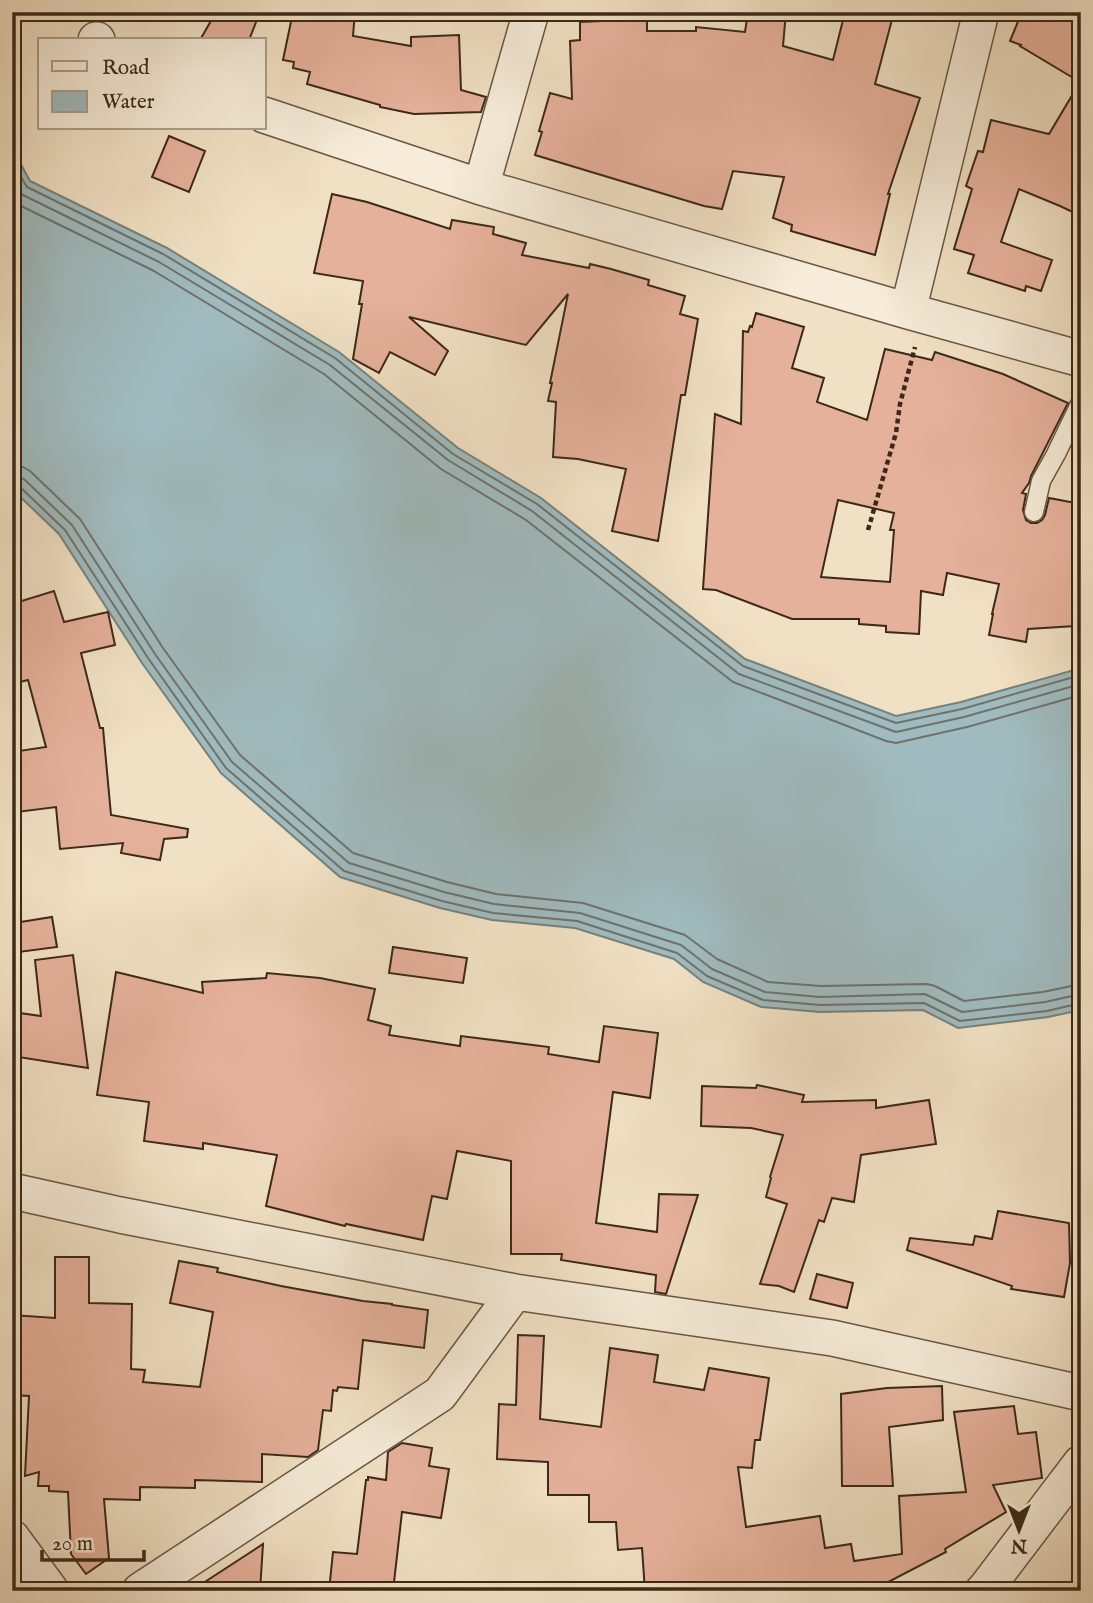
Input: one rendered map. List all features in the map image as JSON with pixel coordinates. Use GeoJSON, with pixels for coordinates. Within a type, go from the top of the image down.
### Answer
{"type":"FeatureCollection","features":[{"type":"Feature","properties":{"kind":"street"},"geometry":{"type":"LineString","coordinates":[[481,187],[531,12]]}},
{"type":"Feature","properties":{"kind":"street"},"geometry":{"type":"LineString","coordinates":[[915,313],[981,12]]}},
{"type":"Feature","properties":{"kind":"street"},"geometry":{"type":"LineString","coordinates":[[266,116],[481,187],[1081,359]]}},
{"type":"Feature","properties":{"kind":"street"},"geometry":{"type":"LineString","coordinates":[[12,1191],[120,1215],[515,1292],[832,1338],[1081,1393]]}},
{"type":"Feature","properties":{"kind":"street"},"geometry":{"type":"LineString","coordinates":[[140,1591],[440,1394],[515,1292]]}},
{"type":"Feature","properties":{"kind":"street"},"geometry":{"type":"LineString","coordinates":[[986,1590],[1081,1463]]}},
{"type":"Feature","properties":{"kind":"street"},"geometry":{"type":"LineString","coordinates":[[12,1538],[51,1591]]}},
{"type":"Feature","properties":{"kind":"lane"},"geometry":{"type":"LineString","coordinates":[[1034,512],[1041,481],[1081,402]]}},
{"type":"Feature","properties":{"kind":"path"},"geometry":{"type":"LineString","coordinates":[[868,530],[896,433],[915,313]]}},
{"type":"Feature","properties":{"kind":"water"},"geometry":{"type":"Polygon","coordinates":[[[12,148],[30,181],[167,248],[339,352],[458,448],[541,498],[745,659],[896,716],[961,702],[1081,668],[1081,1010],[1048,1017],[958,1028],[923,1010],[820,1012],[761,1007],[703,982],[674,959],[575,928],[492,920],[440,908],[340,877],[221,773],[142,663],[59,534],[12,489],[12,148]]]}},
{"type":"Feature","properties":{"kind":"building"},"geometry":{"type":"Polygon","coordinates":[[[216,12],[260,12],[250,38],[201,38],[216,12]]]}},
{"type":"Feature","properties":{"kind":"building"},"geometry":{"type":"Polygon","coordinates":[[[293,12],[355,12],[353,36],[411,46],[411,37],[459,35],[461,90],[486,97],[481,112],[414,114],[380,107],[307,84],[310,72],[293,68],[294,62],[283,60],[293,12]]]}},
{"type":"Feature","properties":{"kind":"building"},"geometry":{"type":"Polygon","coordinates":[[[748,12],[786,12],[783,46],[833,60],[845,12],[894,12],[875,84],[920,98],[888,194],[875,255],[791,231],[792,225],[773,218],[784,177],[733,171],[722,209],[704,206],[535,155],[550,93],[572,99],[570,41],[580,40],[580,22],[647,19],[647,31],[696,31],[696,27],[745,32],[748,12]]]}},
{"type":"Feature","properties":{"kind":"building"},"geometry":{"type":"Polygon","coordinates":[[[1022,12],[1081,12],[1081,216],[1019,189],[1001,242],[1052,260],[1041,291],[1026,286],[1025,291],[968,273],[974,255],[954,249],[972,189],[966,186],[978,151],[983,152],[991,120],[1049,134],[1080,82],[1021,45],[1010,41],[1022,12]]]}},
{"type":"Feature","properties":{"kind":"building"},"geometry":{"type":"Polygon","coordinates":[[[169,136],[205,151],[189,192],[152,177],[169,136]]]}},
{"type":"Feature","properties":{"kind":"building"},"geometry":{"type":"Polygon","coordinates":[[[332,194],[367,202],[450,229],[452,220],[494,227],[493,234],[526,243],[522,255],[589,268],[590,264],[611,269],[649,280],[648,285],[685,296],[680,314],[698,319],[685,395],[681,395],[658,541],[612,531],[626,469],[553,457],[556,402],[548,401],[568,294],[526,345],[409,317],[448,351],[435,375],[390,352],[379,373],[353,359],[363,281],[314,273],[332,194]]]}},
{"type":"Feature","properties":{"kind":"building"},"geometry":{"type":"Polygon","coordinates":[[[756,313],[804,327],[792,368],[824,378],[817,402],[867,420],[885,349],[932,360],[935,352],[1003,374],[1068,403],[1022,493],[1026,494],[1023,510],[1026,520],[1031,523],[1042,520],[1049,498],[1081,504],[1081,600],[1075,626],[1028,629],[1026,642],[989,635],[999,584],[947,573],[943,595],[921,591],[919,634],[886,632],[886,626],[859,624],[859,619],[792,619],[716,590],[703,589],[715,414],[741,424],[743,331],[748,332],[750,326],[752,327],[756,313]],[[838,500],[821,577],[890,582],[894,530],[890,530],[894,513],[838,500]]]}},
{"type":"Feature","properties":{"kind":"building"},"geometry":{"type":"Polygon","coordinates":[[[54,591],[64,622],[108,612],[115,645],[81,653],[100,728],[103,728],[111,815],[188,829],[187,837],[164,839],[160,860],[121,853],[123,843],[60,849],[56,807],[17,812],[15,800],[12,801],[12,752],[46,747],[28,680],[12,684],[12,648],[21,646],[12,618],[12,604],[54,591]]]}},
{"type":"Feature","properties":{"kind":"building"},"geometry":{"type":"Polygon","coordinates":[[[52,917],[57,947],[19,952],[14,923],[52,917]]]}},
{"type":"Feature","properties":{"kind":"building"},"geometry":{"type":"Polygon","coordinates":[[[393,947],[467,958],[463,983],[389,973],[393,947]]]}},
{"type":"Feature","properties":{"kind":"building"},"geometry":{"type":"Polygon","coordinates":[[[73,955],[88,1068],[12,1056],[12,1012],[41,1016],[35,960],[73,955]]]}},
{"type":"Feature","properties":{"kind":"building"},"geometry":{"type":"Polygon","coordinates":[[[116,972],[203,993],[202,982],[266,978],[267,973],[320,978],[375,989],[368,1020],[391,1026],[389,1035],[460,1046],[461,1036],[549,1047],[548,1054],[599,1062],[604,1026],[658,1033],[650,1098],[613,1092],[596,1223],[657,1232],[659,1194],[698,1195],[666,1294],[655,1292],[656,1275],[561,1260],[562,1254],[511,1254],[511,1161],[457,1151],[447,1199],[432,1196],[423,1240],[346,1224],[345,1226],[266,1206],[277,1155],[203,1143],[203,1149],[144,1141],[149,1102],[97,1095],[116,972]]]}},
{"type":"Feature","properties":{"kind":"building"},"geometry":{"type":"Polygon","coordinates":[[[757,1085],[804,1095],[802,1102],[876,1100],[876,1108],[929,1100],[936,1144],[861,1155],[854,1202],[832,1198],[824,1222],[819,1220],[794,1292],[779,1286],[760,1284],[787,1204],[766,1197],[783,1135],[751,1128],[701,1126],[702,1086],[756,1088],[757,1085]]]}},
{"type":"Feature","properties":{"kind":"building"},"geometry":{"type":"Polygon","coordinates":[[[998,1211],[1069,1223],[1070,1263],[1064,1297],[1011,1289],[1012,1286],[907,1250],[910,1238],[973,1245],[975,1236],[992,1239],[998,1211]]]}},
{"type":"Feature","properties":{"kind":"building"},"geometry":{"type":"Polygon","coordinates":[[[55,1257],[89,1257],[89,1303],[132,1304],[131,1369],[145,1370],[143,1382],[200,1387],[213,1312],[170,1303],[179,1261],[218,1268],[217,1272],[281,1286],[428,1310],[424,1348],[363,1340],[358,1389],[338,1387],[337,1391],[333,1390],[331,1411],[323,1410],[318,1450],[308,1457],[262,1454],[262,1482],[195,1480],[195,1488],[140,1487],[140,1500],[104,1499],[109,1558],[86,1574],[71,1554],[68,1492],[49,1491],[49,1486],[38,1486],[39,1472],[25,1476],[29,1396],[12,1395],[12,1315],[55,1318],[55,1257]]]}},
{"type":"Feature","properties":{"kind":"building"},"geometry":{"type":"Polygon","coordinates":[[[817,1274],[853,1283],[847,1308],[810,1299],[817,1274]]]}},
{"type":"Feature","properties":{"kind":"building"},"geometry":{"type":"Polygon","coordinates":[[[518,1335],[544,1336],[540,1419],[601,1427],[610,1348],[658,1355],[654,1382],[704,1390],[709,1368],[769,1378],[760,1440],[755,1440],[752,1468],[738,1467],[746,1527],[820,1516],[825,1548],[851,1544],[854,1561],[902,1554],[899,1496],[966,1492],[954,1412],[1014,1406],[1018,1434],[1036,1432],[1042,1478],[993,1485],[1006,1512],[945,1549],[946,1552],[871,1591],[645,1591],[642,1548],[618,1550],[616,1522],[589,1522],[589,1495],[548,1495],[548,1462],[497,1459],[499,1404],[516,1405],[518,1335]]]}},
{"type":"Feature","properties":{"kind":"building"},"geometry":{"type":"Polygon","coordinates":[[[942,1386],[943,1420],[889,1427],[893,1486],[842,1486],[841,1394],[887,1388],[942,1386]]]}},
{"type":"Feature","properties":{"kind":"building"},"geometry":{"type":"Polygon","coordinates":[[[402,1443],[432,1448],[429,1466],[449,1469],[441,1518],[402,1512],[393,1591],[329,1591],[333,1552],[357,1554],[366,1480],[368,1477],[386,1480],[388,1452],[402,1443]]]}},
{"type":"Feature","properties":{"kind":"building"},"geometry":{"type":"Polygon","coordinates":[[[263,1544],[260,1591],[191,1591],[263,1544]]]}}]}
